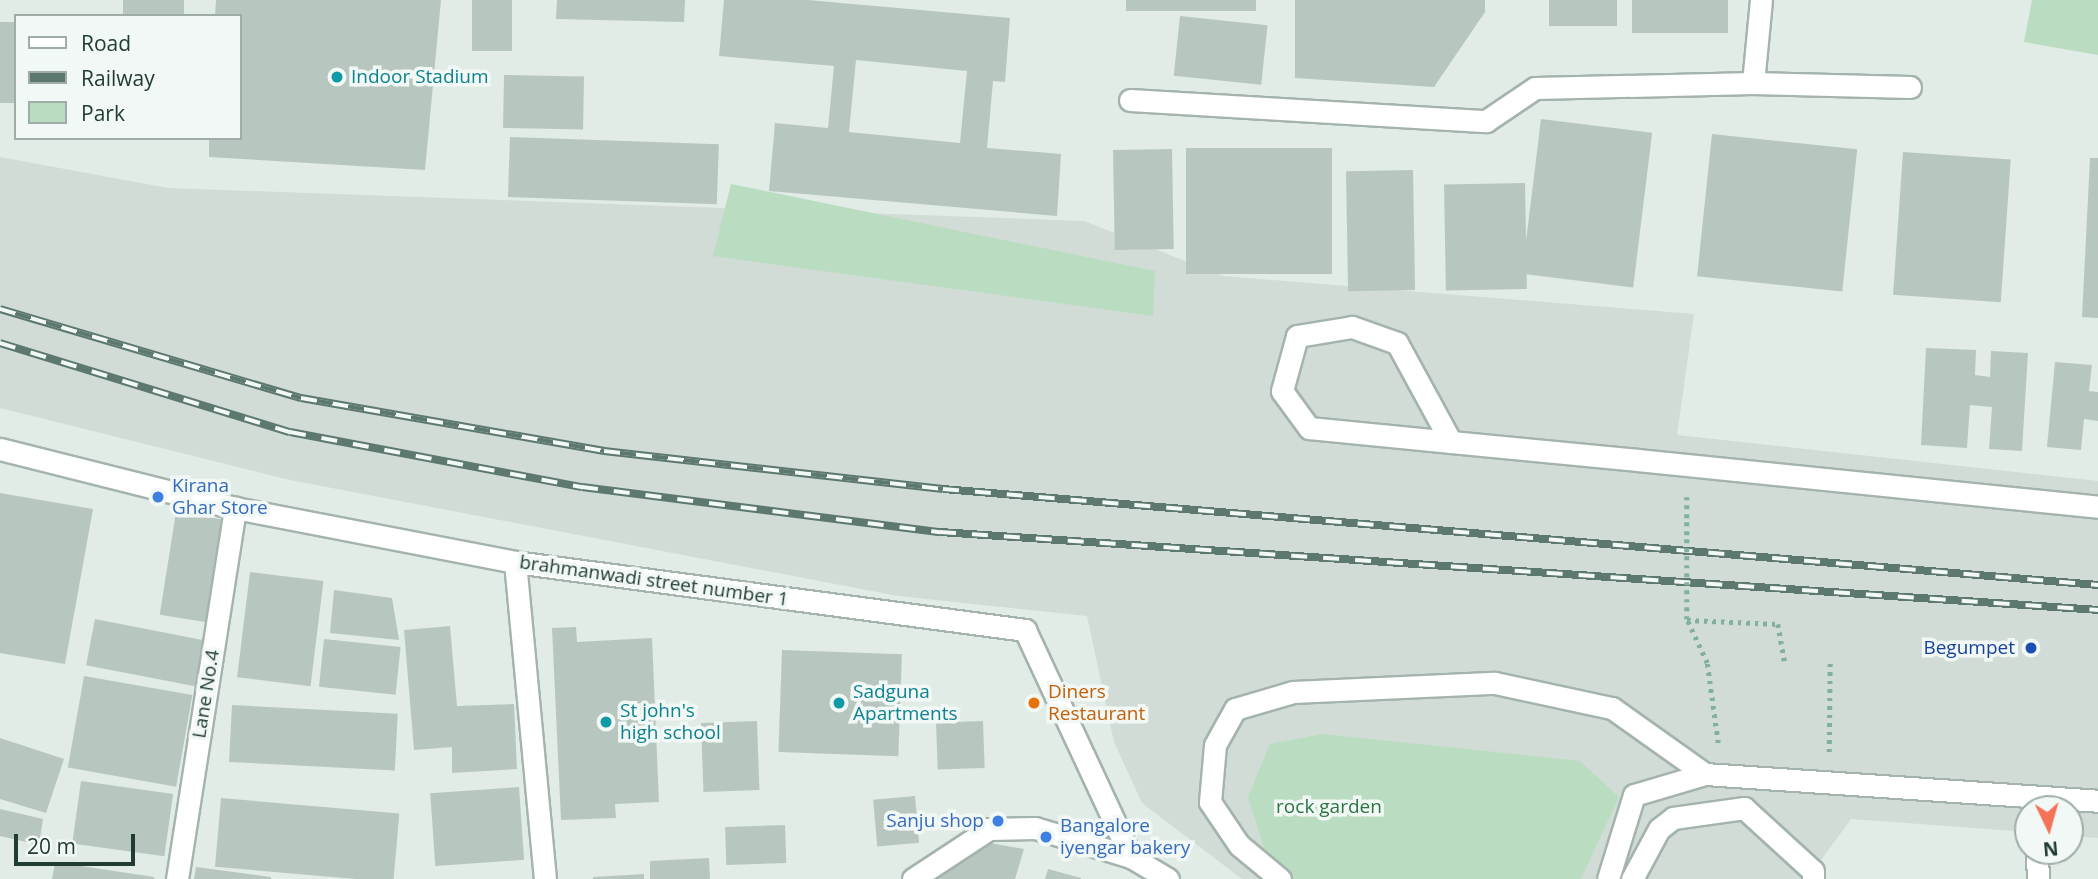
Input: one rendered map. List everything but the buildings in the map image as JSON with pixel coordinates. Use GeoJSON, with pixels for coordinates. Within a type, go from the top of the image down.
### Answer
{"type":"FeatureCollection","features":[{"type":"Feature","properties":{"kind":"street"},"geometry":{"type":"LineString","coordinates":[[1753,83],[1760,0]]}},
{"type":"Feature","properties":{"kind":"street"},"geometry":{"type":"LineString","coordinates":[[1130,100],[1486,121],[1535,88],[1753,83],[1910,87]]}},
{"type":"Feature","properties":{"kind":"street"},"geometry":{"type":"LineString","coordinates":[[1451,442],[1397,343],[1352,327],[1297,336],[1282,391],[1309,428],[2098,507]]}},
{"type":"Feature","properties":{"kind":"street","name":"brahmanwadi street number 1"},"geometry":{"type":"LineString","coordinates":[[0,449],[236,508],[515,562],[1025,631],[1131,856]]}},
{"type":"Feature","properties":{"kind":"street","name":"Lane No.4"},"geometry":{"type":"LineString","coordinates":[[177,879],[236,508]]}},
{"type":"Feature","properties":{"kind":"street"},"geometry":{"type":"LineString","coordinates":[[515,562],[545,879]]}},
{"type":"Feature","properties":{"kind":"street"},"geometry":{"type":"LineString","coordinates":[[1279,879],[1239,845],[1210,802],[1215,745],[1235,709],[1293,692],[1495,683],[1612,708],[1714,775]]}},
{"type":"Feature","properties":{"kind":"street"},"geometry":{"type":"LineString","coordinates":[[1608,879],[1634,794],[1714,775],[2098,801]]}},
{"type":"Feature","properties":{"kind":"street"},"geometry":{"type":"LineString","coordinates":[[1632,879],[1659,829],[1673,818],[1744,808],[1813,871],[1813,879]]}},
{"type":"Feature","properties":{"kind":"street"},"geometry":{"type":"LineString","coordinates":[[914,879],[989,829],[1035,828],[1131,856],[1168,879]]}},
{"type":"Feature","properties":{"kind":"path"},"geometry":{"type":"LineString","coordinates":[[1686,497],[1687,620],[1707,663],[1714,775]]}},
{"type":"Feature","properties":{"kind":"path"},"geometry":{"type":"LineString","coordinates":[[1687,620],[1778,624],[1786,663]]}},
{"type":"Feature","properties":{"kind":"path"},"geometry":{"type":"LineString","coordinates":[[1829,783],[1830,662]]}},
{"type":"Feature","properties":{"kind":"shaded area"},"geometry":{"type":"Polygon","coordinates":[[[0,157],[168,188],[1084,221],[1223,276],[1694,314],[1677,435],[2098,481],[2098,838],[2084,837],[2084,795],[2014,795],[2014,831],[1851,819],[1813,871],[1813,879],[1242,879],[1142,803],[1114,742],[1087,616],[898,596],[290,480],[0,408],[0,157]]]}},
{"type":"Feature","properties":{"kind":"green space"},"geometry":{"type":"Polygon","coordinates":[[[2032,0],[2098,0],[2098,55],[2024,42],[2032,0]]]}},
{"type":"Feature","properties":{"kind":"green space"},"geometry":{"type":"Polygon","coordinates":[[[731,184],[1155,271],[1153,316],[713,256],[731,184]]]}},
{"type":"Feature","properties":{"kind":"green space","name":"rock garden"},"geometry":{"type":"Polygon","coordinates":[[[1323,734],[1580,761],[1619,797],[1581,879],[1286,879],[1271,870],[1248,797],[1270,744],[1323,734]]]}},
{"type":"Feature","properties":{"kind":"railway"},"geometry":{"type":"LineString","coordinates":[[0,309],[301,398],[604,451],[943,489],[2098,585]]}},
{"type":"Feature","properties":{"kind":"railway"},"geometry":{"type":"LineString","coordinates":[[0,343],[290,432],[582,487],[940,532],[2098,610]]}},
{"type":"Feature","properties":{"kind":"place","name":"Indoor Stadium"},"geometry":{"type":"Point","coordinates":[337,77]}},
{"type":"Feature","properties":{"kind":"place","name":"Kirana Ghar Store"},"geometry":{"type":"Point","coordinates":[158,497]}},
{"type":"Feature","properties":{"kind":"place","name":"Begumpet"},"geometry":{"type":"Point","coordinates":[2031,648]}},
{"type":"Feature","properties":{"kind":"place","name":"Sadguna Apartments"},"geometry":{"type":"Point","coordinates":[839,703]}},
{"type":"Feature","properties":{"kind":"place","name":"Diners Restaurant"},"geometry":{"type":"Point","coordinates":[1034,703]}},
{"type":"Feature","properties":{"kind":"place","name":"St john's high school"},"geometry":{"type":"Point","coordinates":[606,722]}},
{"type":"Feature","properties":{"kind":"place","name":"Sanju shop"},"geometry":{"type":"Point","coordinates":[998,821]}},
{"type":"Feature","properties":{"kind":"place","name":"Bangalore iyengar bakery"},"geometry":{"type":"Point","coordinates":[1046,837]}}]}
